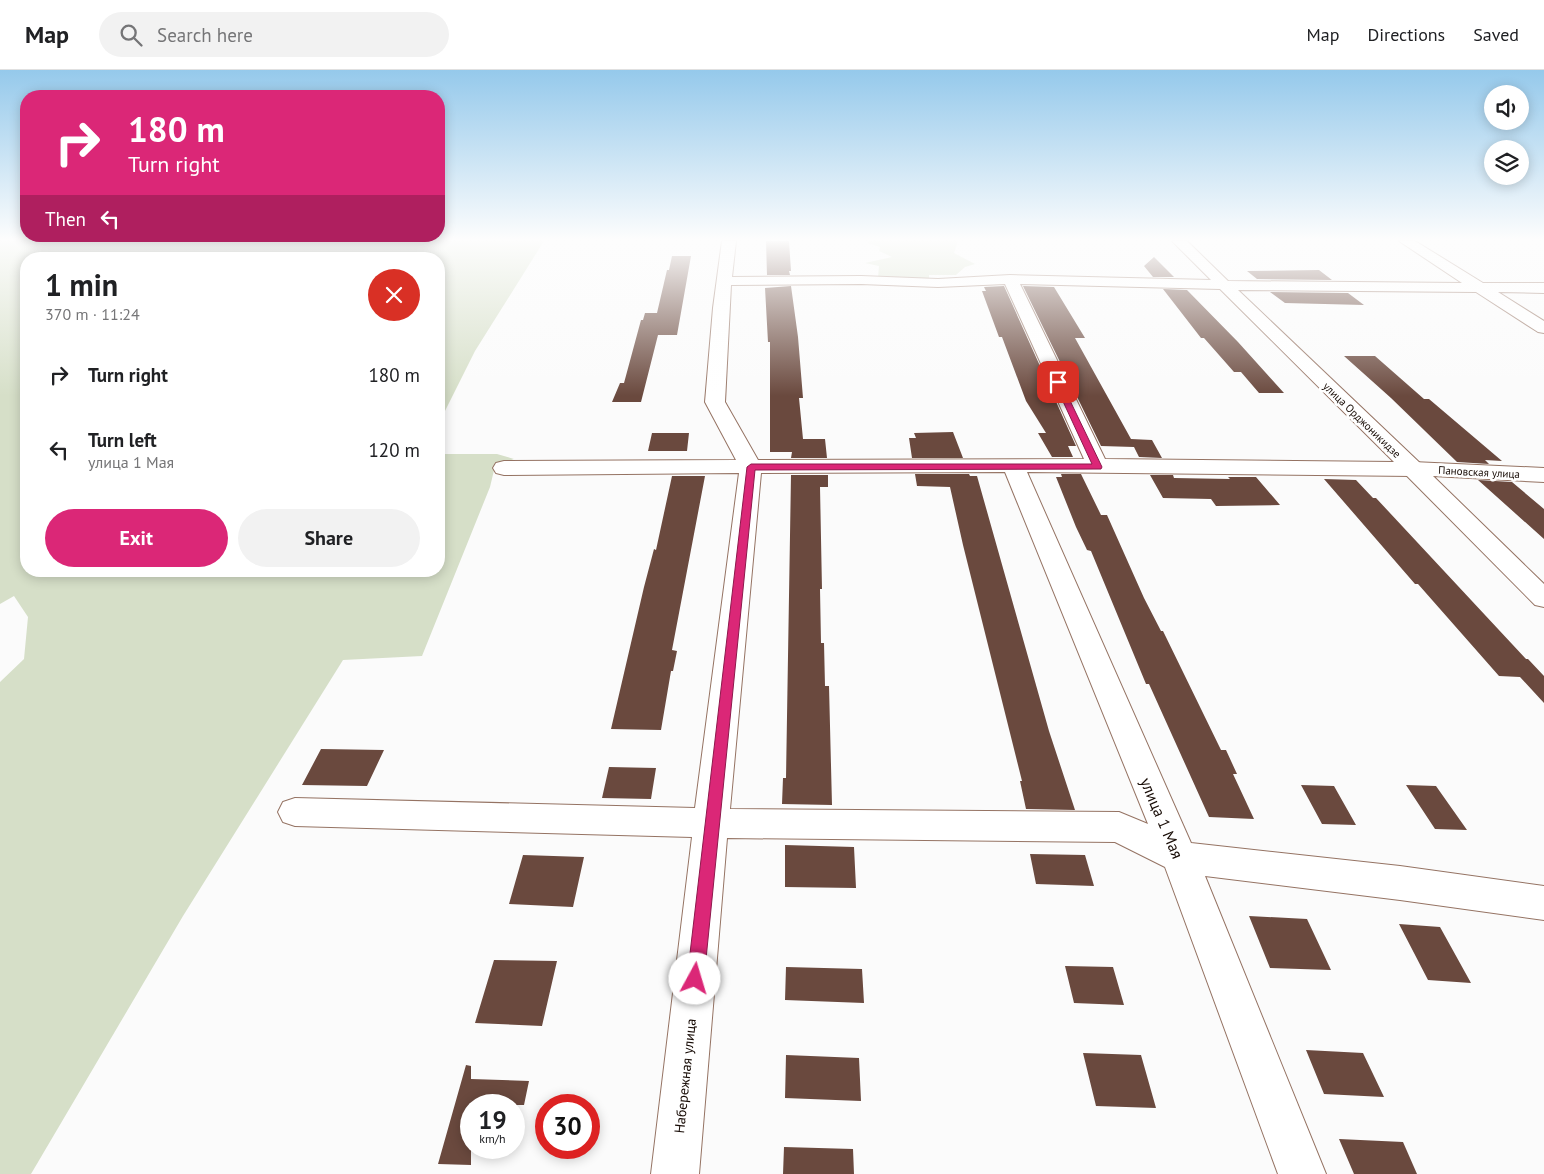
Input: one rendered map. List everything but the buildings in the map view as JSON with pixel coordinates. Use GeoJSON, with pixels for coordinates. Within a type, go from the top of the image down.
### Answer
{"type":"FeatureCollection","features":[{"type":"Feature","properties":{"kind":"street"},"geometry":{"type":"LineString","coordinates":[[723,293],[716,402],[751,467]]}},
{"type":"Feature","properties":{"kind":"street"},"geometry":{"type":"LineString","coordinates":[[1016,293],[1098,467]]}},
{"type":"Feature","properties":{"kind":"street","name":"улица Орджоникидзе"},"geometry":{"type":"LineString","coordinates":[[1230,293],[1413,469],[1544,599]]}},
{"type":"Feature","properties":{"kind":"street"},"geometry":{"type":"LineString","coordinates":[[1487,293],[1544,328]]}},
{"type":"Feature","properties":{"kind":"street","name":"Пановская улица"},"geometry":{"type":"LineString","coordinates":[[504,468],[1013,466],[1413,469],[1544,475]]}},
{"type":"Feature","properties":{"kind":"street","name":"улица 1 Мая"},"geometry":{"type":"LineString","coordinates":[[1013,466],[1178,857],[1302,1174]]}},
{"type":"Feature","properties":{"kind":"street","name":"Набережная улица"},"geometry":{"type":"LineString","coordinates":[[675,1174],[711,823],[751,467]]}},
{"type":"Feature","properties":{"kind":"street"},"geometry":{"type":"LineString","coordinates":[[295,812],[711,823],[1119,827],[1178,857],[1544,903]]}},
{"type":"Feature","properties":{"kind":"green space"},"geometry":{"type":"Polygon","coordinates":[[[0,293],[20,293],[20,577],[445,577],[445,454],[497,454],[514,459],[495,466],[490,487],[422,656],[343,660],[183,916],[31,1174],[0,1174],[0,682],[24,659],[28,617],[14,596],[0,604],[0,293]]]}},
{"type":"Feature","properties":{"kind":"green space"},"geometry":{"type":"Polygon","coordinates":[[[445,293],[512,293],[475,351],[445,411],[445,293]]]}},
{"type":"Feature","properties":{"kind":"route"},"geometry":{"type":"LineString","coordinates":[[695,979],[751,467],[1098,467],[1058,382]]}}]}
